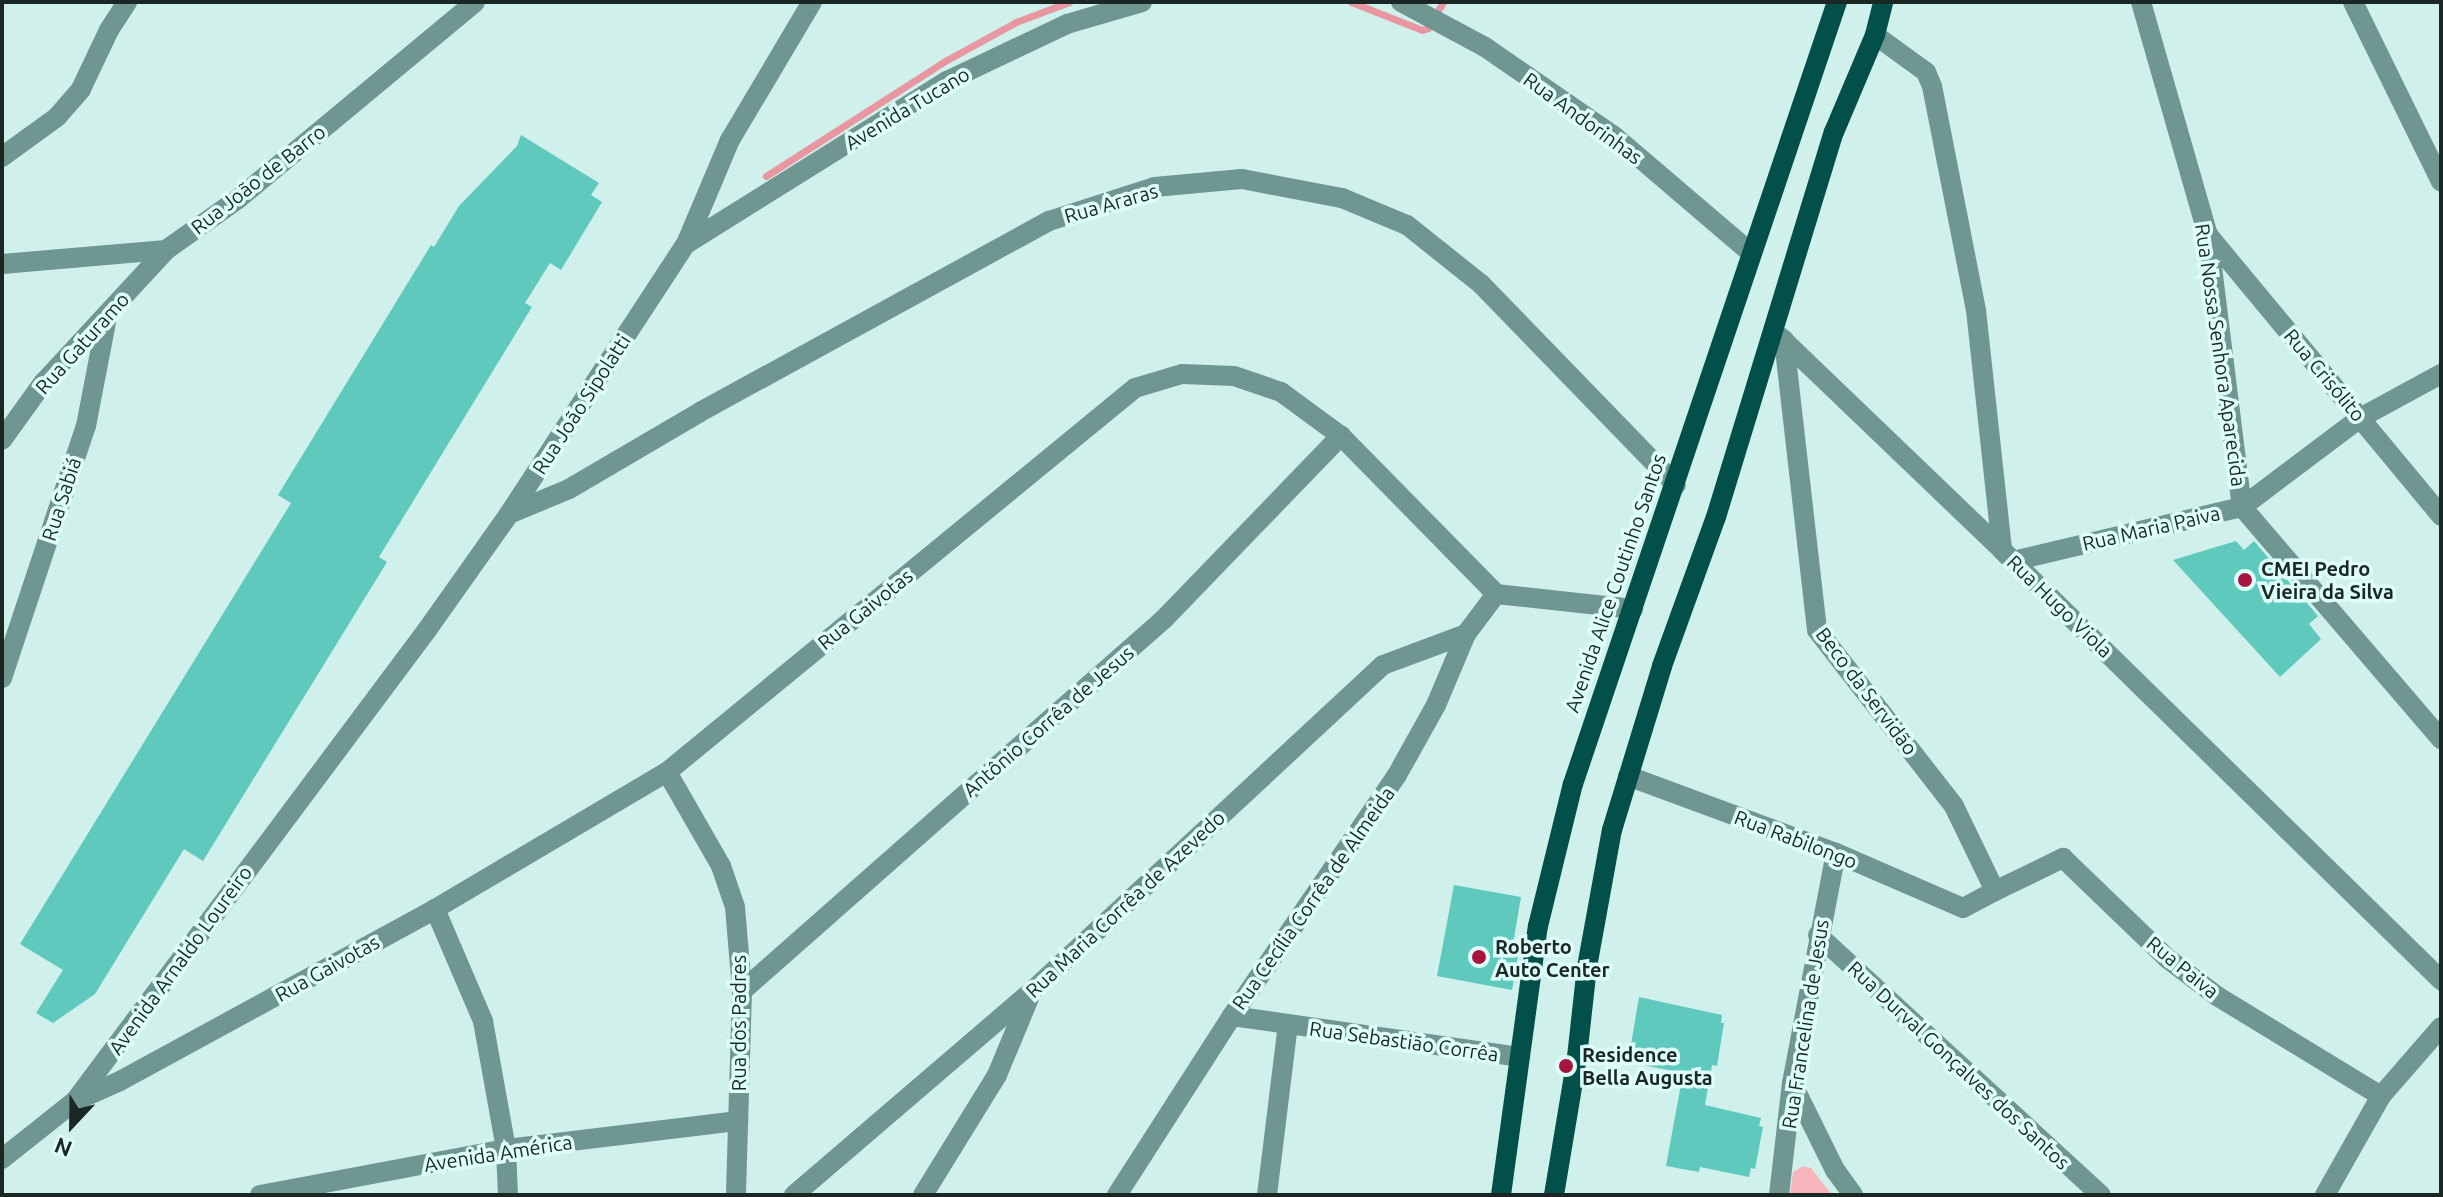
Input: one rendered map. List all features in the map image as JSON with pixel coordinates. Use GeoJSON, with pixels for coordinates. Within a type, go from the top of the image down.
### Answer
{"type":"FeatureCollection","features":[{"type":"Feature","properties":{"kind":"main road","name":"Avenida Alice Coutinho Santos"},"geometry":{"type":"LineString","coordinates":[[1501,1195],[1519,1057],[1524,971],[1558,835],[1585,742],[1676,485],[1837,2]]}},
{"type":"Feature","properties":{"kind":"main road"},"geometry":{"type":"LineString","coordinates":[[1554,1195],[1603,873],[1628,776],[1778,335],[1834,132],[1875,35],[1883,2]]}},
{"type":"Feature","properties":{"kind":"street"},"geometry":{"type":"LineString","coordinates":[[2,157],[57,117],[81,89],[109,30],[127,2]]}},
{"type":"Feature","properties":{"kind":"street","name":"Rua João de Barro"},"geometry":{"type":"LineString","coordinates":[[166,250],[238,199],[475,2]]}},
{"type":"Feature","properties":{"kind":"street","name":"Rua João Sipolatti"},"geometry":{"type":"LineString","coordinates":[[311,783],[427,630],[509,514],[686,244],[730,140],[812,2]]}},
{"type":"Feature","properties":{"kind":"street","name":"Avenida Tucano"},"geometry":{"type":"LineString","coordinates":[[686,244],[947,81],[1067,24],[1142,2]]}},
{"type":"Feature","properties":{"kind":"street","name":"Rua Andorinhas"},"geometry":{"type":"LineString","coordinates":[[1401,2],[1485,47],[1614,136],[1751,253]]}},
{"type":"Feature","properties":{"kind":"street","name":"Rua Nossa Senhora Aparecida"},"geometry":{"type":"LineString","coordinates":[[2141,2],[2208,235],[2242,507],[2441,739]]}},
{"type":"Feature","properties":{"kind":"street"},"geometry":{"type":"LineString","coordinates":[[2353,2],[2441,182]]}},
{"type":"Feature","properties":{"kind":"street","name":"Rua Hugo Viola"},"geometry":{"type":"LineString","coordinates":[[1875,35],[1926,72],[1932,86],[1976,310],[2008,556],[2441,980]]}},
{"type":"Feature","properties":{"kind":"street","name":"Rua Araras"},"geometry":{"type":"LineString","coordinates":[[509,514],[569,489],[700,412],[1049,221],[1155,187],[1242,179],[1342,198],[1407,225],[1481,284],[1676,485]]}},
{"type":"Feature","properties":{"kind":"street","name":"Rua Crisólito"},"geometry":{"type":"LineString","coordinates":[[2208,235],[2441,516]]}},
{"type":"Feature","properties":{"kind":"street"},"geometry":{"type":"LineString","coordinates":[[2,264],[166,250]]}},
{"type":"Feature","properties":{"kind":"street","name":"Rua Gaturamo"},"geometry":{"type":"LineString","coordinates":[[2,440],[43,383],[166,250]]}},
{"type":"Feature","properties":{"kind":"street","name":"Rua Sabiá"},"geometry":{"type":"LineString","coordinates":[[2,678],[86,426],[107,317]]}},
{"type":"Feature","properties":{"kind":"street"},"geometry":{"type":"LineString","coordinates":[[1778,335],[2008,556]]}},
{"type":"Feature","properties":{"kind":"street","name":"Beco da Servidão"},"geometry":{"type":"LineString","coordinates":[[1778,335],[1817,630],[1954,806],[1995,891]]}},
{"type":"Feature","properties":{"kind":"street","name":"Rua Gaivotas"},"geometry":{"type":"LineString","coordinates":[[75,1101],[120,1081],[435,909],[667,772],[1135,388],[1182,374],[1234,376],[1281,392],[1341,436],[1496,594]]}},
{"type":"Feature","properties":{"kind":"street","name":"Rua Maria Paiva"},"geometry":{"type":"LineString","coordinates":[[2008,556],[2242,507],[2360,418],[2441,374]]}},
{"type":"Feature","properties":{"kind":"street","name":"Antônio Corrêa de Jesus"},"geometry":{"type":"LineString","coordinates":[[742,991],[1164,619],[1341,436]]}},
{"type":"Feature","properties":{"kind":"street"},"geometry":{"type":"LineString","coordinates":[[1496,594],[1633,609]]}},
{"type":"Feature","properties":{"kind":"street","name":"Rua Cecília Corrêa de Almeida"},"geometry":{"type":"LineString","coordinates":[[1117,1195],[1232,1016],[1397,775],[1436,705],[1466,634],[1496,594]]}},
{"type":"Feature","properties":{"kind":"street","name":"Rua Maria Corrêa de Azevedo"},"geometry":{"type":"LineString","coordinates":[[794,1195],[1031,992],[1383,665],[1466,634]]}},
{"type":"Feature","properties":{"kind":"street","name":"Rua dos Padres"},"geometry":{"type":"LineString","coordinates":[[667,772],[721,866],[735,907],[742,991],[736,1195]]}},
{"type":"Feature","properties":{"kind":"street","name":"Rua Rabilongo"},"geometry":{"type":"LineString","coordinates":[[1628,776],[1836,853],[1963,908],[1995,891]]}},
{"type":"Feature","properties":{"kind":"street","name":"Avenida Arnaldo Loureiro"},"geometry":{"type":"LineString","coordinates":[[2,1159],[75,1101],[311,783]]}},
{"type":"Feature","properties":{"kind":"street","name":"Rua Francelina de Jesus"},"geometry":{"type":"LineString","coordinates":[[1779,1195],[1792,1083],[1836,853]]}},
{"type":"Feature","properties":{"kind":"street","name":"Rua Paiva"},"geometry":{"type":"LineString","coordinates":[[1995,891],[2063,858],[2168,959],[2217,996],[2381,1096]]}},
{"type":"Feature","properties":{"kind":"street"},"geometry":{"type":"LineString","coordinates":[[435,909],[483,1021],[506,1149],[508,1195]]}},
{"type":"Feature","properties":{"kind":"street","name":"Rua Durval Gonçalves dos Santos"},"geometry":{"type":"LineString","coordinates":[[1818,935],[2101,1195]]}},
{"type":"Feature","properties":{"kind":"street"},"geometry":{"type":"LineString","coordinates":[[923,1195],[997,1075],[1031,992]]}},
{"type":"Feature","properties":{"kind":"street","name":"Rua Sebastião Corrêa"},"geometry":{"type":"LineString","coordinates":[[1232,1016],[1519,1057]]}},
{"type":"Feature","properties":{"kind":"street","name":"Rua Sebastião Corrêa"},"geometry":{"type":"LineString","coordinates":[[1267,1195],[1288,1025]]}},
{"type":"Feature","properties":{"kind":"street"},"geometry":{"type":"LineString","coordinates":[[2325,1195],[2381,1096],[2441,1027]]}},
{"type":"Feature","properties":{"kind":"street"},"geometry":{"type":"LineString","coordinates":[[1792,1083],[1835,1170],[1853,1195]]}},
{"type":"Feature","properties":{"kind":"street","name":"Avenida América"},"geometry":{"type":"LineString","coordinates":[[260,1195],[506,1149],[738,1121]]}},
{"type":"Feature","properties":{"kind":"shaded area"},"geometry":{"type":"Polygon","coordinates":[[[1803,1166],[1811,1168],[1832,1195],[1790,1195],[1793,1172],[1803,1166]]]}},
{"type":"Feature","properties":{"kind":"building"},"geometry":{"type":"Polygon","coordinates":[[[521,135],[599,183],[591,195],[602,202],[561,270],[550,263],[525,303],[532,307],[379,557],[387,562],[203,861],[184,849],[95,994],[53,1023],[36,1013],[63,970],[20,944],[291,503],[278,495],[431,245],[434,247],[459,206],[517,146],[521,135]]]}},
{"type":"Feature","properties":{"kind":"building","name":"CMEI Pedro Vieira da Silva"},"geometry":{"type":"Polygon","coordinates":[[[2236,541],[2244,550],[2254,541],[2318,616],[2309,624],[2321,639],[2280,677],[2173,560],[2236,541]]]}},
{"type":"Feature","properties":{"kind":"building"},"geometry":{"type":"Polygon","coordinates":[[[1454,885],[1521,897],[1513,944],[1520,945],[1512,990],[1437,976],[1454,885]]]}},
{"type":"Feature","properties":{"kind":"building"},"geometry":{"type":"Polygon","coordinates":[[[1639,997],[1722,1015],[1721,1023],[1724,1023],[1717,1066],[1712,1065],[1705,1105],[1761,1118],[1759,1126],[1763,1127],[1755,1169],[1751,1168],[1749,1177],[1700,1167],[1699,1172],[1666,1166],[1683,1073],[1628,1062],[1639,997]]]}},
{"type":"Feature","properties":{"kind":"waterway"},"geometry":{"type":"LineString","coordinates":[[766,176],[945,61],[1016,22],[1069,2]]}},
{"type":"Feature","properties":{"kind":"waterway"},"geometry":{"type":"LineString","coordinates":[[1351,2],[1422,30],[1428,28],[1443,2]]}},
{"type":"Feature","properties":{"kind":"place","name":"CMEI Pedro Vieira da Silva"},"geometry":{"type":"Point","coordinates":[2245,580]}},
{"type":"Feature","properties":{"kind":"place","name":"Roberto Auto Center"},"geometry":{"type":"Point","coordinates":[1479,957]}},
{"type":"Feature","properties":{"kind":"place","name":"Residence Bella Augusta"},"geometry":{"type":"Point","coordinates":[1566,1066]}}]}
